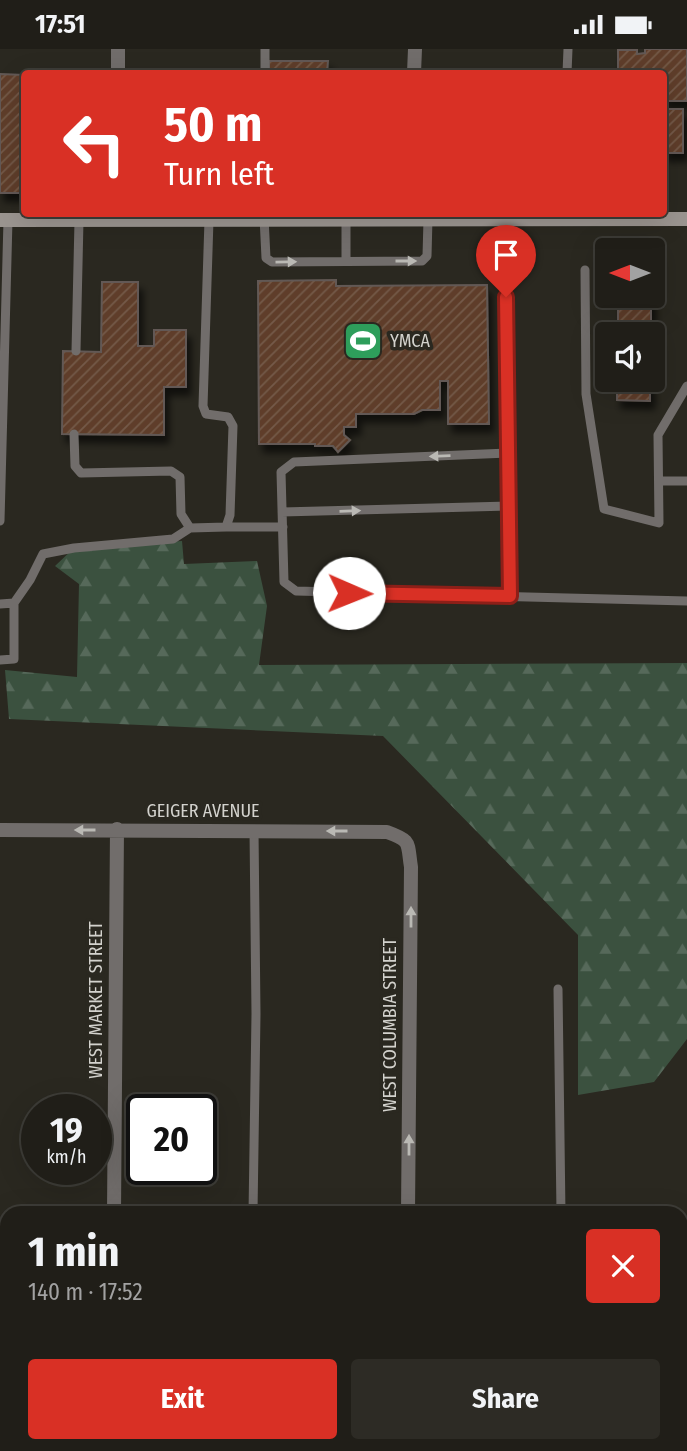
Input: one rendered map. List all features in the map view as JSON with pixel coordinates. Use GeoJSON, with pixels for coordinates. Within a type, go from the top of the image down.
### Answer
{"type":"FeatureCollection","features":[{"type":"Feature","properties":{"kind":"main road"},"geometry":{"type":"LineString","coordinates":[[4,220],[79,221],[117,217],[209,220],[264,217],[346,220],[413,217],[505,220],[566,217],[687,219]]}},
{"type":"Feature","properties":{"kind":"street"},"geometry":{"type":"LineString","coordinates":[[118,49],[118,70]]}},
{"type":"Feature","properties":{"kind":"street"},"geometry":{"type":"LineString","coordinates":[[414,70],[415,49]]}},
{"type":"Feature","properties":{"kind":"street","name":"WEST MARKET STREET"},"geometry":{"type":"LineString","coordinates":[[114,1206],[117,829]]}},
{"type":"Feature","properties":{"kind":"street","name":"GEIGER AVENUE"},"geometry":{"type":"LineString","coordinates":[[0,830],[387,832],[404,838]]}},
{"type":"Feature","properties":{"kind":"street","name":"WEST COLUMBIA STREET"},"geometry":{"type":"LineString","coordinates":[[404,838],[411,867],[408,1206]]}},
{"type":"Feature","properties":{"kind":"lane"},"geometry":{"type":"LineString","coordinates":[[265,49],[265,70]]}},
{"type":"Feature","properties":{"kind":"lane"},"geometry":{"type":"LineString","coordinates":[[567,70],[568,49]]}},
{"type":"Feature","properties":{"kind":"lane"},"geometry":{"type":"LineString","coordinates":[[264,217],[266,258],[272,262],[422,261],[427,256],[428,219]]}},
{"type":"Feature","properties":{"kind":"lane"},"geometry":{"type":"LineString","coordinates":[[0,521],[4,220]]}},
{"type":"Feature","properties":{"kind":"lane"},"geometry":{"type":"LineString","coordinates":[[209,220],[203,406],[206,414],[228,417],[233,426],[230,515],[226,527]]}},
{"type":"Feature","properties":{"kind":"lane"},"geometry":{"type":"LineString","coordinates":[[346,220],[346,261]]}},
{"type":"Feature","properties":{"kind":"lane"},"geometry":{"type":"LineString","coordinates":[[505,220],[510,596]]}},
{"type":"Feature","properties":{"kind":"lane"},"geometry":{"type":"LineString","coordinates":[[76,351],[79,221]]}},
{"type":"Feature","properties":{"kind":"lane"},"geometry":{"type":"LineString","coordinates":[[585,270],[586,394],[604,509],[659,523],[658,435],[687,386]]}},
{"type":"Feature","properties":{"kind":"lane"},"geometry":{"type":"LineString","coordinates":[[74,434],[75,466],[81,474],[172,471],[180,477],[181,514],[190,529]]}},
{"type":"Feature","properties":{"kind":"lane"},"geometry":{"type":"LineString","coordinates":[[508,453],[294,462],[281,472],[284,582],[296,591],[687,601]]}},
{"type":"Feature","properties":{"kind":"lane"},"geometry":{"type":"LineString","coordinates":[[659,481],[687,481]]}},
{"type":"Feature","properties":{"kind":"lane"},"geometry":{"type":"LineString","coordinates":[[282,512],[509,506]]}},
{"type":"Feature","properties":{"kind":"lane"},"geometry":{"type":"LineString","coordinates":[[0,660],[14,659],[14,603],[43,554],[74,548],[173,539],[190,529],[283,527]]}},
{"type":"Feature","properties":{"kind":"lane"},"geometry":{"type":"LineString","coordinates":[[0,604],[14,603]]}},
{"type":"Feature","properties":{"kind":"lane"},"geometry":{"type":"LineString","coordinates":[[253,1206],[256,1014],[254,830]]}},
{"type":"Feature","properties":{"kind":"lane"},"geometry":{"type":"LineString","coordinates":[[558,989],[561,1206]]}},
{"type":"Feature","properties":{"kind":"green space"},"geometry":{"type":"Polygon","coordinates":[[[182,541],[184,564],[257,561],[267,606],[259,665],[687,663],[687,1039],[654,1082],[578,1095],[578,935],[383,736],[9,719],[5,670],[77,677],[79,584],[55,566],[74,548],[182,541]]]}},
{"type":"Feature","properties":{"kind":"building"},"geometry":{"type":"Polygon","coordinates":[[[645,49],[687,49],[687,101],[667,101],[667,70],[618,70],[618,50],[645,53],[645,49]]]}},
{"type":"Feature","properties":{"kind":"building"},"geometry":{"type":"Polygon","coordinates":[[[269,61],[328,61],[327,70],[269,70],[269,61]]]}},
{"type":"Feature","properties":{"kind":"building"},"geometry":{"type":"Polygon","coordinates":[[[0,74],[21,75],[21,193],[0,193],[0,74]]]}},
{"type":"Feature","properties":{"kind":"building"},"geometry":{"type":"Polygon","coordinates":[[[667,109],[683,109],[683,153],[667,153],[667,109]]]}},
{"type":"Feature","properties":{"kind":"building"},"geometry":{"type":"Polygon","coordinates":[[[336,280],[336,286],[487,285],[489,424],[448,424],[448,381],[440,381],[440,410],[422,410],[414,414],[356,414],[356,427],[344,427],[344,435],[350,440],[338,452],[333,446],[315,444],[259,444],[258,281],[336,280]]]}},
{"type":"Feature","properties":{"kind":"building"},"geometry":{"type":"Polygon","coordinates":[[[102,282],[138,282],[138,346],[154,346],[154,330],[186,330],[186,387],[164,387],[164,435],[62,434],[63,351],[101,352],[102,282]]]}},
{"type":"Feature","properties":{"kind":"building"},"geometry":{"type":"Polygon","coordinates":[[[618,308],[651,308],[651,322],[618,322],[618,308]]]}},
{"type":"Feature","properties":{"kind":"building"},"geometry":{"type":"Polygon","coordinates":[[[617,392],[650,392],[650,401],[617,400],[617,392]]]}},
{"type":"Feature","properties":{"kind":"place","name":"YMCA"},"geometry":{"type":"Point","coordinates":[363,341]}},
{"type":"Feature","properties":{"kind":"route"},"geometry":{"type":"LineString","coordinates":[[349,593],[510,596],[506,297]]}}]}
